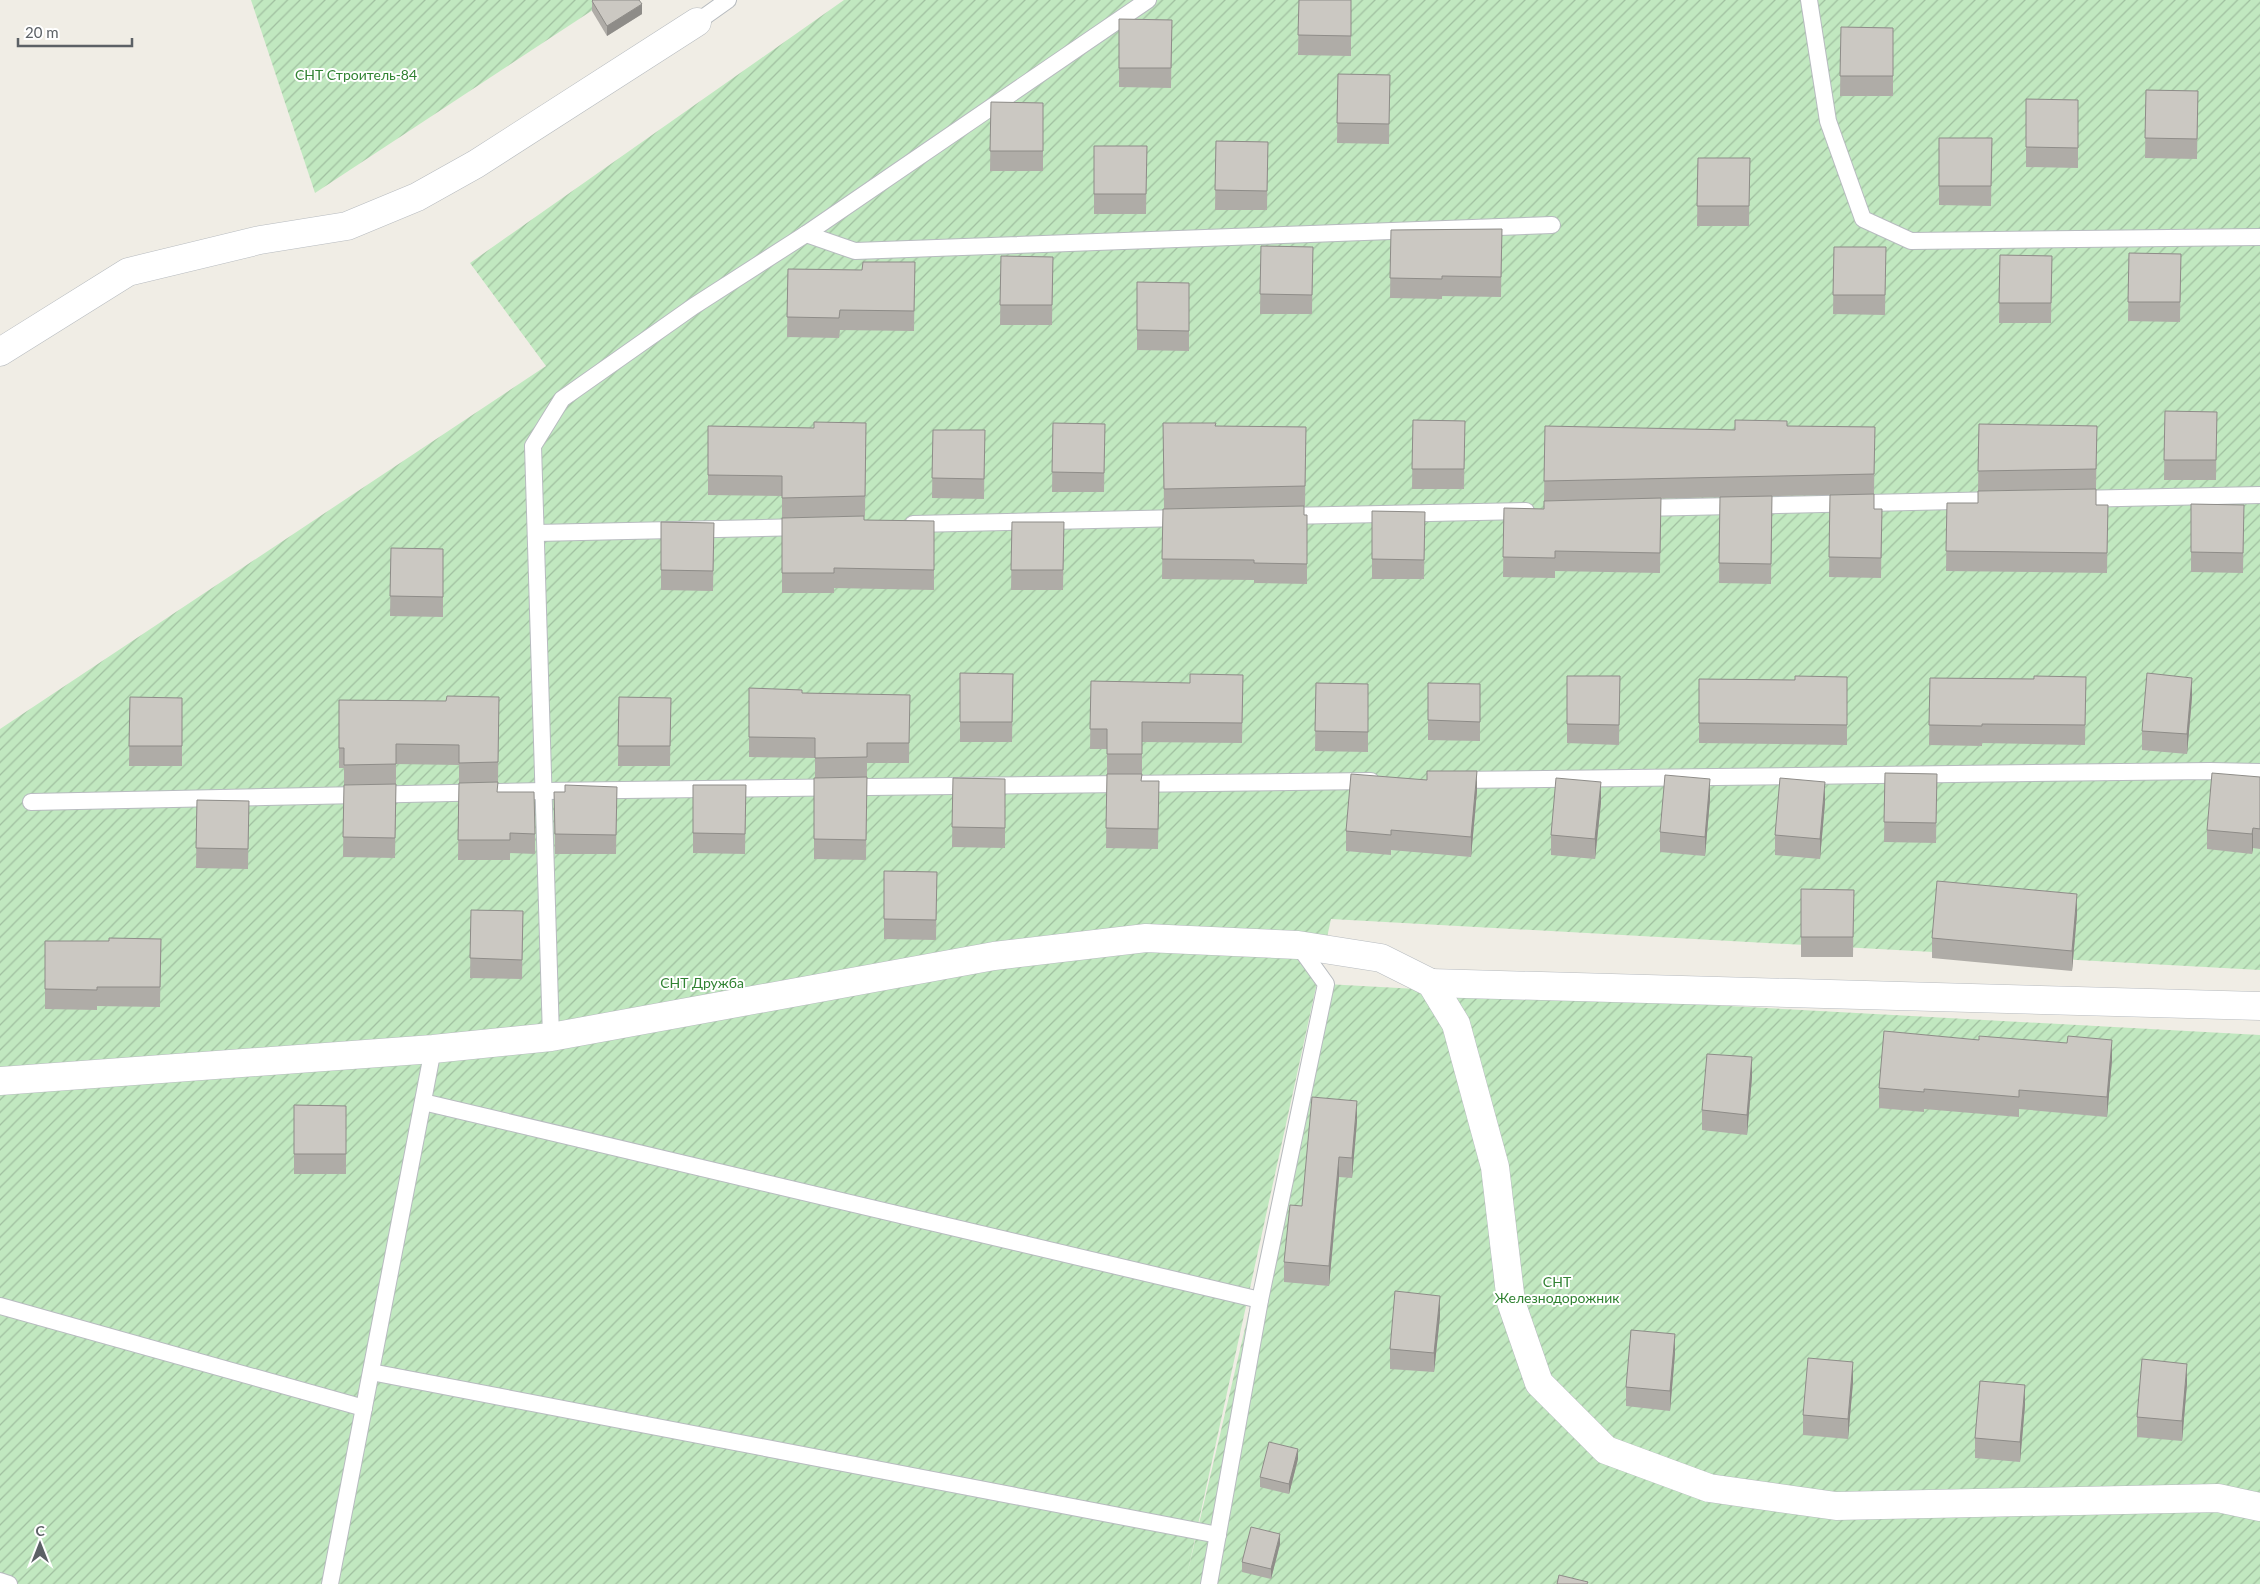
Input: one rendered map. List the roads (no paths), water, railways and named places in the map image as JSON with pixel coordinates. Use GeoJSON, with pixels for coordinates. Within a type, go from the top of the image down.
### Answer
{"type":"FeatureCollection","features":[{"type":"Feature","properties":{"kind":"street"},"geometry":{"type":"LineString","coordinates":[[0,352],[128,272],[260,240],[348,226],[417,197],[476,164],[697,22]]}},
{"type":"Feature","properties":{"kind":"street"},"geometry":{"type":"LineString","coordinates":[[0,1081],[434,1049],[552,1037],[994,956],[1146,938],[1298,945],[1381,958],[1431,983],[2260,1006]]}},
{"type":"Feature","properties":{"kind":"street"},"geometry":{"type":"LineString","coordinates":[[1431,983],[1456,1024],[1495,1167],[1511,1302],[1539,1382],[1606,1450],[1708,1488],[1836,1506],[2218,1498],[2260,1507]]}},
{"type":"Feature","properties":{"kind":"lane"},"geometry":{"type":"LineString","coordinates":[[697,22],[728,0]]}},
{"type":"Feature","properties":{"kind":"lane"},"geometry":{"type":"LineString","coordinates":[[552,1037],[533,446],[562,399],[694,306],[806,234],[1148,0]]}},
{"type":"Feature","properties":{"kind":"lane"},"geometry":{"type":"LineString","coordinates":[[1809,0],[1828,122],[1863,219],[1912,241],[2260,237]]}},
{"type":"Feature","properties":{"kind":"lane"},"geometry":{"type":"LineString","coordinates":[[806,234],[855,251],[1552,225]]}},
{"type":"Feature","properties":{"kind":"lane"},"geometry":{"type":"LineString","coordinates":[[2061,499],[2260,495]]}},
{"type":"Feature","properties":{"kind":"lane"},"geometry":{"type":"LineString","coordinates":[[1622,509],[2021,500]]}},
{"type":"Feature","properties":{"kind":"lane"},"geometry":{"type":"LineString","coordinates":[[1273,516],[1542,510]]}},
{"type":"Feature","properties":{"kind":"lane"},"geometry":{"type":"LineString","coordinates":[[895,525],[1204,518]]}},
{"type":"Feature","properties":{"kind":"lane"},"geometry":{"type":"LineString","coordinates":[[536,533],[815,527]]}},
{"type":"Feature","properties":{"kind":"lane"},"geometry":{"type":"LineString","coordinates":[[1442,780],[2260,772]]}},
{"type":"Feature","properties":{"kind":"lane"},"geometry":{"type":"LineString","coordinates":[[30,802],[544,791],[1382,781]]}},
{"type":"Feature","properties":{"kind":"lane"},"geometry":{"type":"LineString","coordinates":[[1209,1584],[1260,1300],[1326,984],[1298,945]]}},
{"type":"Feature","properties":{"kind":"lane"},"geometry":{"type":"LineString","coordinates":[[330,1584],[434,1049]]}},
{"type":"Feature","properties":{"kind":"lane"},"geometry":{"type":"LineString","coordinates":[[423,1102],[1260,1300]]}},
{"type":"Feature","properties":{"kind":"lane"},"geometry":{"type":"LineString","coordinates":[[0,1306],[364,1408]]}},
{"type":"Feature","properties":{"kind":"lane"},"geometry":{"type":"LineString","coordinates":[[371,1372],[1218,1535]]}},
{"type":"Feature","properties":{"kind":"lane"},"geometry":{"type":"LineString","coordinates":[[0,1581],[9,1584]]}},
{"type":"Feature","properties":{"kind":"park label","name":"СНТ Строитель-84"},"geometry":{"type":"Point","coordinates":[356,75]}},
{"type":"Feature","properties":{"kind":"park label","name":"СНТ Дружба"},"geometry":{"type":"Point","coordinates":[702,983]}},
{"type":"Feature","properties":{"kind":"park label","name":"СНТ Железнодорожник"},"geometry":{"type":"Point","coordinates":[1557,1290]}}]}
